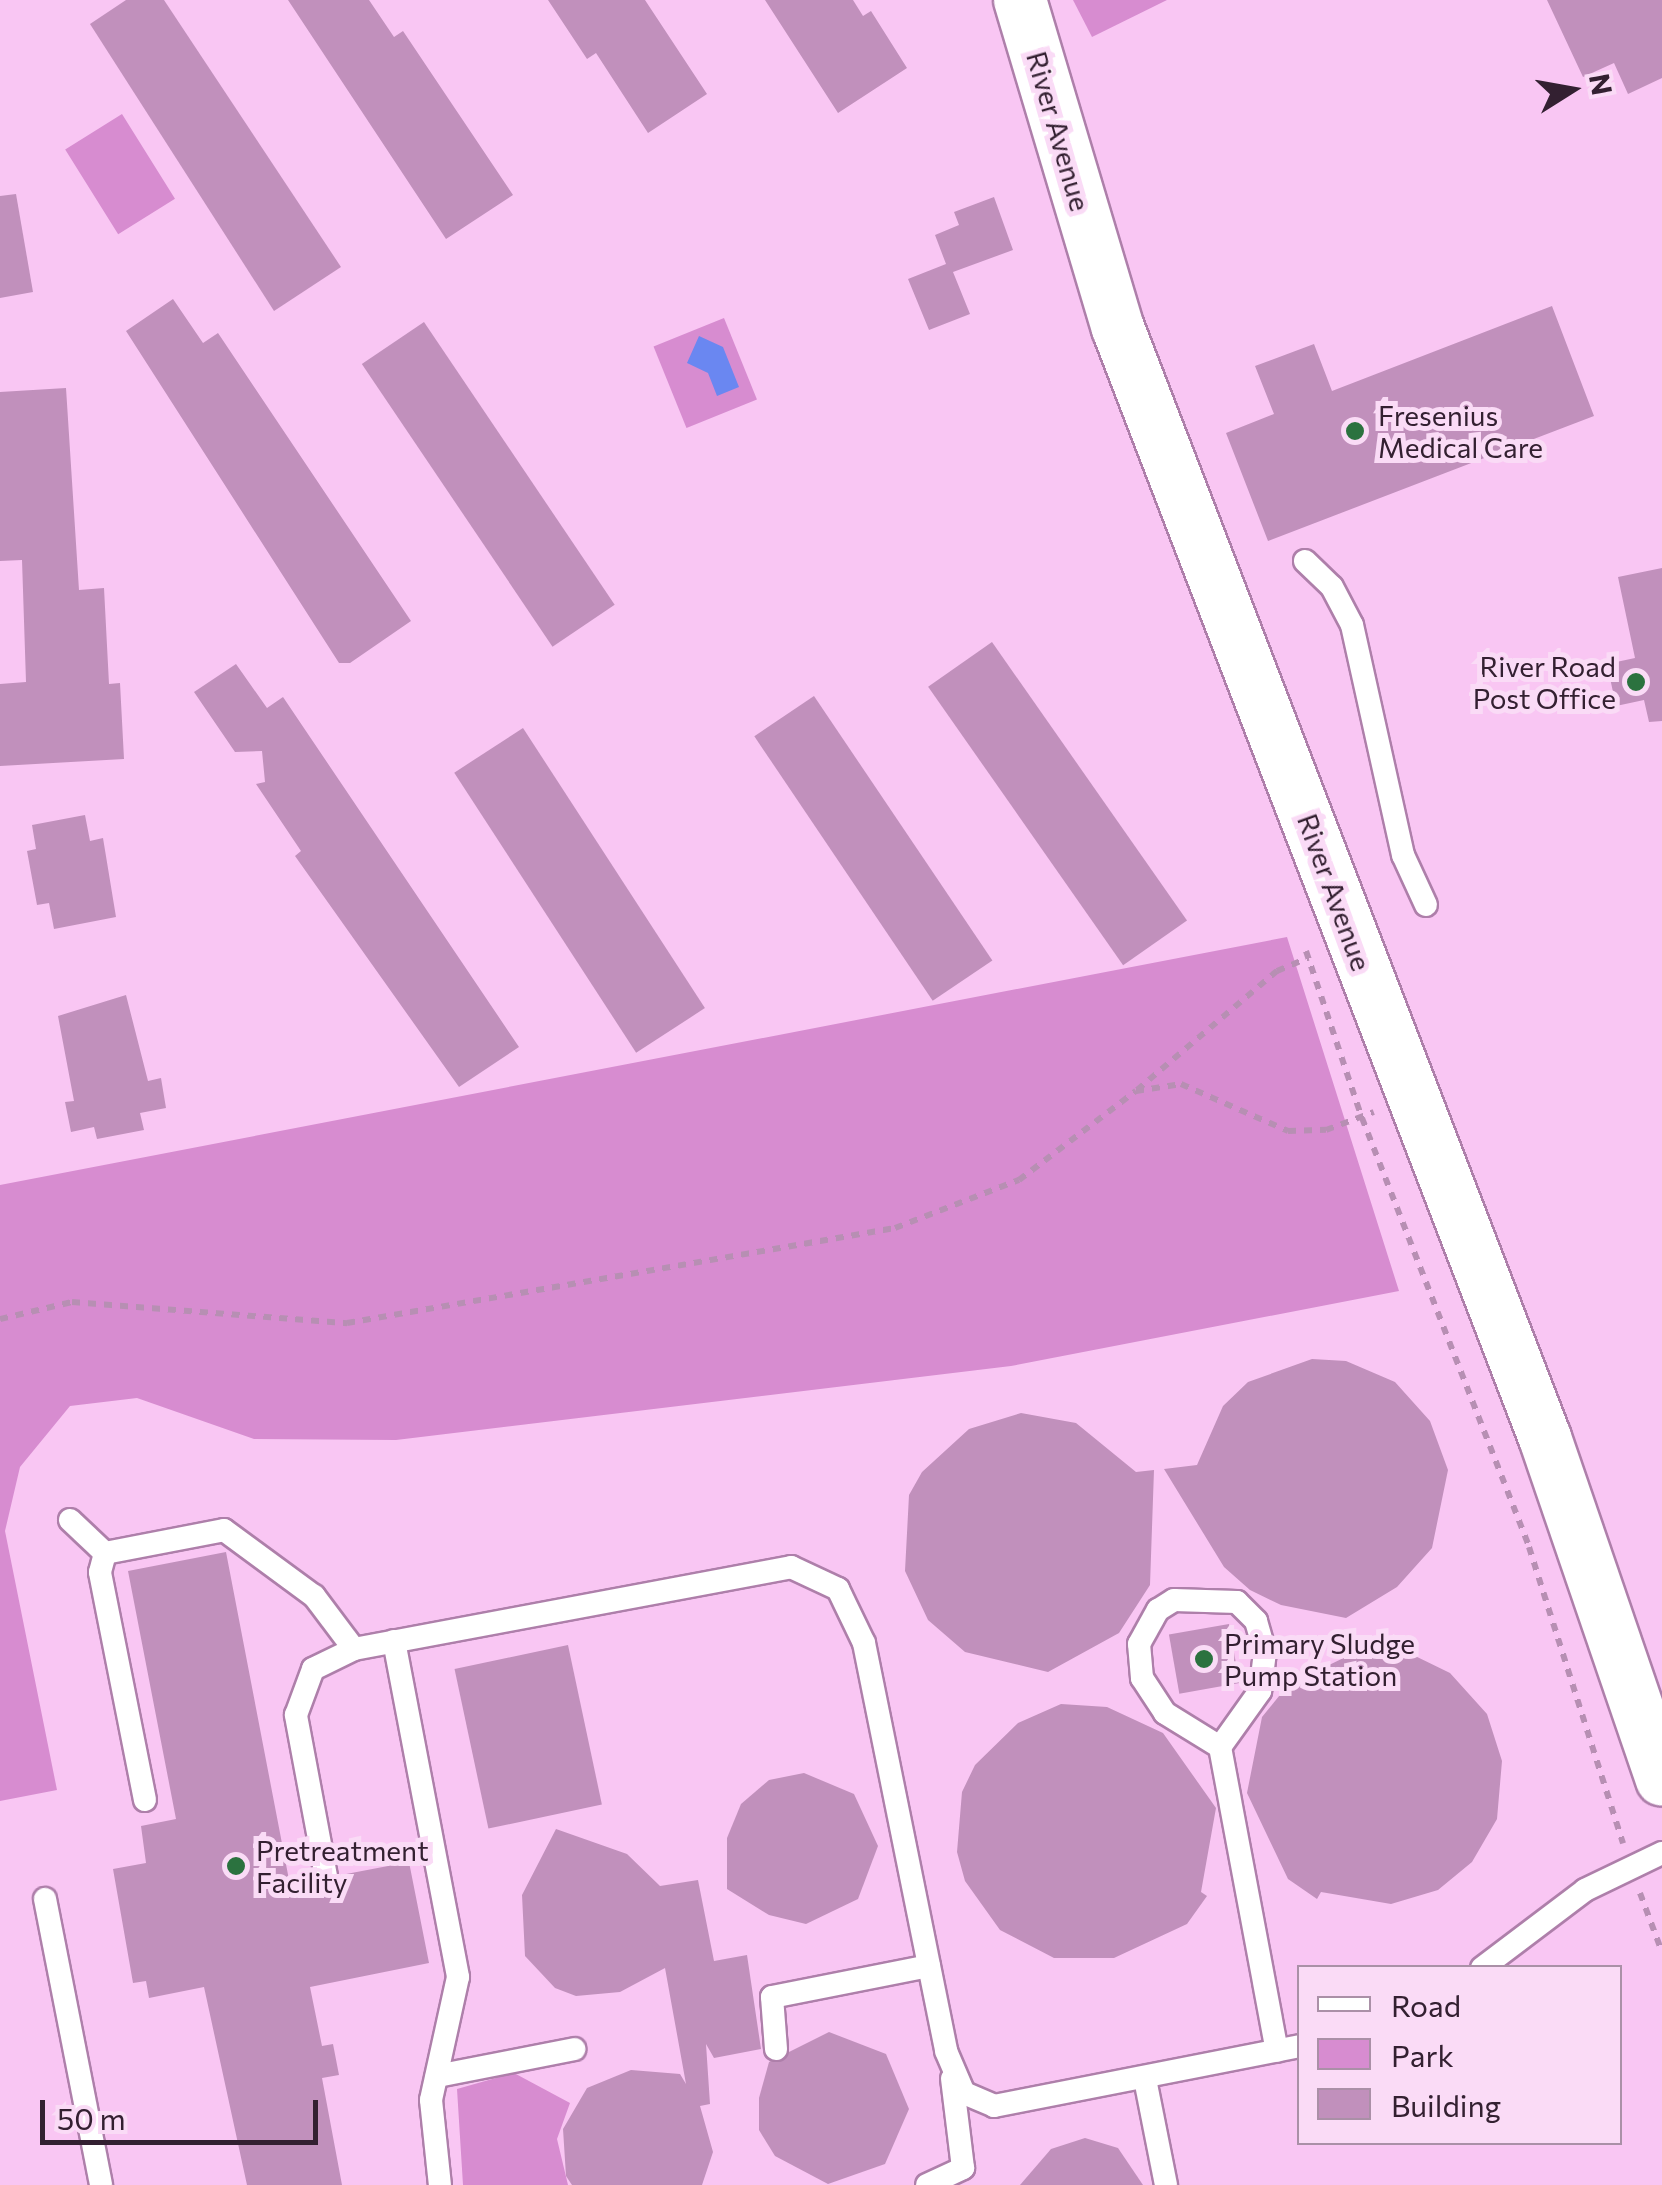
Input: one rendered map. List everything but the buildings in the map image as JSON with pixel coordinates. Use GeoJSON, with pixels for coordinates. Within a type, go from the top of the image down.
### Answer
{"type":"FeatureCollection","features":[{"type":"Feature","properties":{"kind":"street","name":"River Avenue"},"geometry":{"type":"LineString","coordinates":[[1020,0],[1118,328],[1545,1438],[1662,1779]]}},
{"type":"Feature","properties":{"kind":"lane"},"geometry":{"type":"LineString","coordinates":[[1305,560],[1332,587],[1352,626],[1403,856],[1426,905]]}},
{"type":"Feature","properties":{"kind":"lane"},"geometry":{"type":"LineString","coordinates":[[70,1520],[105,1553]]}},
{"type":"Feature","properties":{"kind":"lane"},"geometry":{"type":"LineString","coordinates":[[105,1553],[224,1530],[314,1596],[354,1649]]}},
{"type":"Feature","properties":{"kind":"lane"},"geometry":{"type":"LineString","coordinates":[[105,1553],[100,1572],[145,1800]]}},
{"type":"Feature","properties":{"kind":"lane"},"geometry":{"type":"LineString","coordinates":[[326,1876],[296,1715],[313,1669],[354,1649],[791,1567],[816,1573],[854,1611],[864,1642],[962,2131],[963,2168],[927,2185]]}},
{"type":"Feature","properties":{"kind":"lane"},"geometry":{"type":"LineString","coordinates":[[962,2131],[994,2106],[1288,2048],[1220,1747],[1194,1727],[1164,1713],[1138,1661],[1148,1623],[1174,1600],[1224,1597],[1256,1621],[1267,1664],[1260,1691],[1241,1712],[1220,1747]]}},
{"type":"Feature","properties":{"kind":"lane"},"geometry":{"type":"LineString","coordinates":[[394,1642],[458,1977],[430,2116],[440,2185]]}},
{"type":"Feature","properties":{"kind":"lane"},"geometry":{"type":"LineString","coordinates":[[1194,1727],[1241,1712]]}},
{"type":"Feature","properties":{"kind":"lane"},"geometry":{"type":"LineString","coordinates":[[1486,1965],[1585,1890],[1662,1853]]}},
{"type":"Feature","properties":{"kind":"lane"},"geometry":{"type":"LineString","coordinates":[[45,1899],[101,2185]]}},
{"type":"Feature","properties":{"kind":"lane"},"geometry":{"type":"LineString","coordinates":[[776,2049],[772,1996],[929,1966]]}},
{"type":"Feature","properties":{"kind":"lane"},"geometry":{"type":"LineString","coordinates":[[437,2076],[574,2049]]}},
{"type":"Feature","properties":{"kind":"lane"},"geometry":{"type":"LineString","coordinates":[[946,2051],[964,2093],[994,2106]]}},
{"type":"Feature","properties":{"kind":"lane"},"geometry":{"type":"LineString","coordinates":[[1145,2079],[1166,2185]]}},
{"type":"Feature","properties":{"kind":"path"},"geometry":{"type":"LineString","coordinates":[[1304,938],[1362,1118],[1529,1547],[1631,1868],[1662,1952]]}},
{"type":"Feature","properties":{"kind":"path"},"geometry":{"type":"LineString","coordinates":[[0,1318],[72,1302],[347,1323],[895,1228],[1019,1180],[1136,1091],[1277,971],[1308,958]]}},
{"type":"Feature","properties":{"kind":"path"},"geometry":{"type":"LineString","coordinates":[[1136,1091],[1181,1084],[1288,1131],[1362,1118]]}},
{"type":"Feature","properties":{"kind":"green space"},"geometry":{"type":"Polygon","coordinates":[[[1073,0],[1167,0],[1092,37],[1073,0]]]}},
{"type":"Feature","properties":{"kind":"green space"},"geometry":{"type":"Polygon","coordinates":[[[122,114],[175,199],[118,234],[65,150],[122,114]]]}},
{"type":"Feature","properties":{"kind":"green space"},"geometry":{"type":"Polygon","coordinates":[[[724,318],[757,400],[686,428],[654,346],[724,318]]]}},
{"type":"Feature","properties":{"kind":"green space"},"geometry":{"type":"Polygon","coordinates":[[[1287,937],[1399,1291],[1011,1366],[396,1440],[254,1439],[137,1398],[70,1406],[20,1467],[5,1531],[57,1790],[0,1801],[0,1185],[1287,937]]]}},
{"type":"Feature","properties":{"kind":"green space"},"geometry":{"type":"Polygon","coordinates":[[[514,2073],[570,2103],[557,2139],[568,2185],[463,2185],[457,2089],[514,2073]]]}},
{"type":"Feature","properties":{"kind":"water"},"geometry":{"type":"Polygon","coordinates":[[[699,336],[723,347],[739,387],[717,396],[708,373],[687,363],[699,336]]]}},
{"type":"Feature","properties":{"kind":"place","name":"Fresenius Medical Care"},"geometry":{"type":"Point","coordinates":[1355,431]}},
{"type":"Feature","properties":{"kind":"place","name":"River Road Post Office"},"geometry":{"type":"Point","coordinates":[1636,682]}},
{"type":"Feature","properties":{"kind":"place","name":"Primary Sludge Pump Station"},"geometry":{"type":"Point","coordinates":[1204,1659]}},
{"type":"Feature","properties":{"kind":"place","name":"Pretreatment Facility"},"geometry":{"type":"Point","coordinates":[236,1866]}}]}
